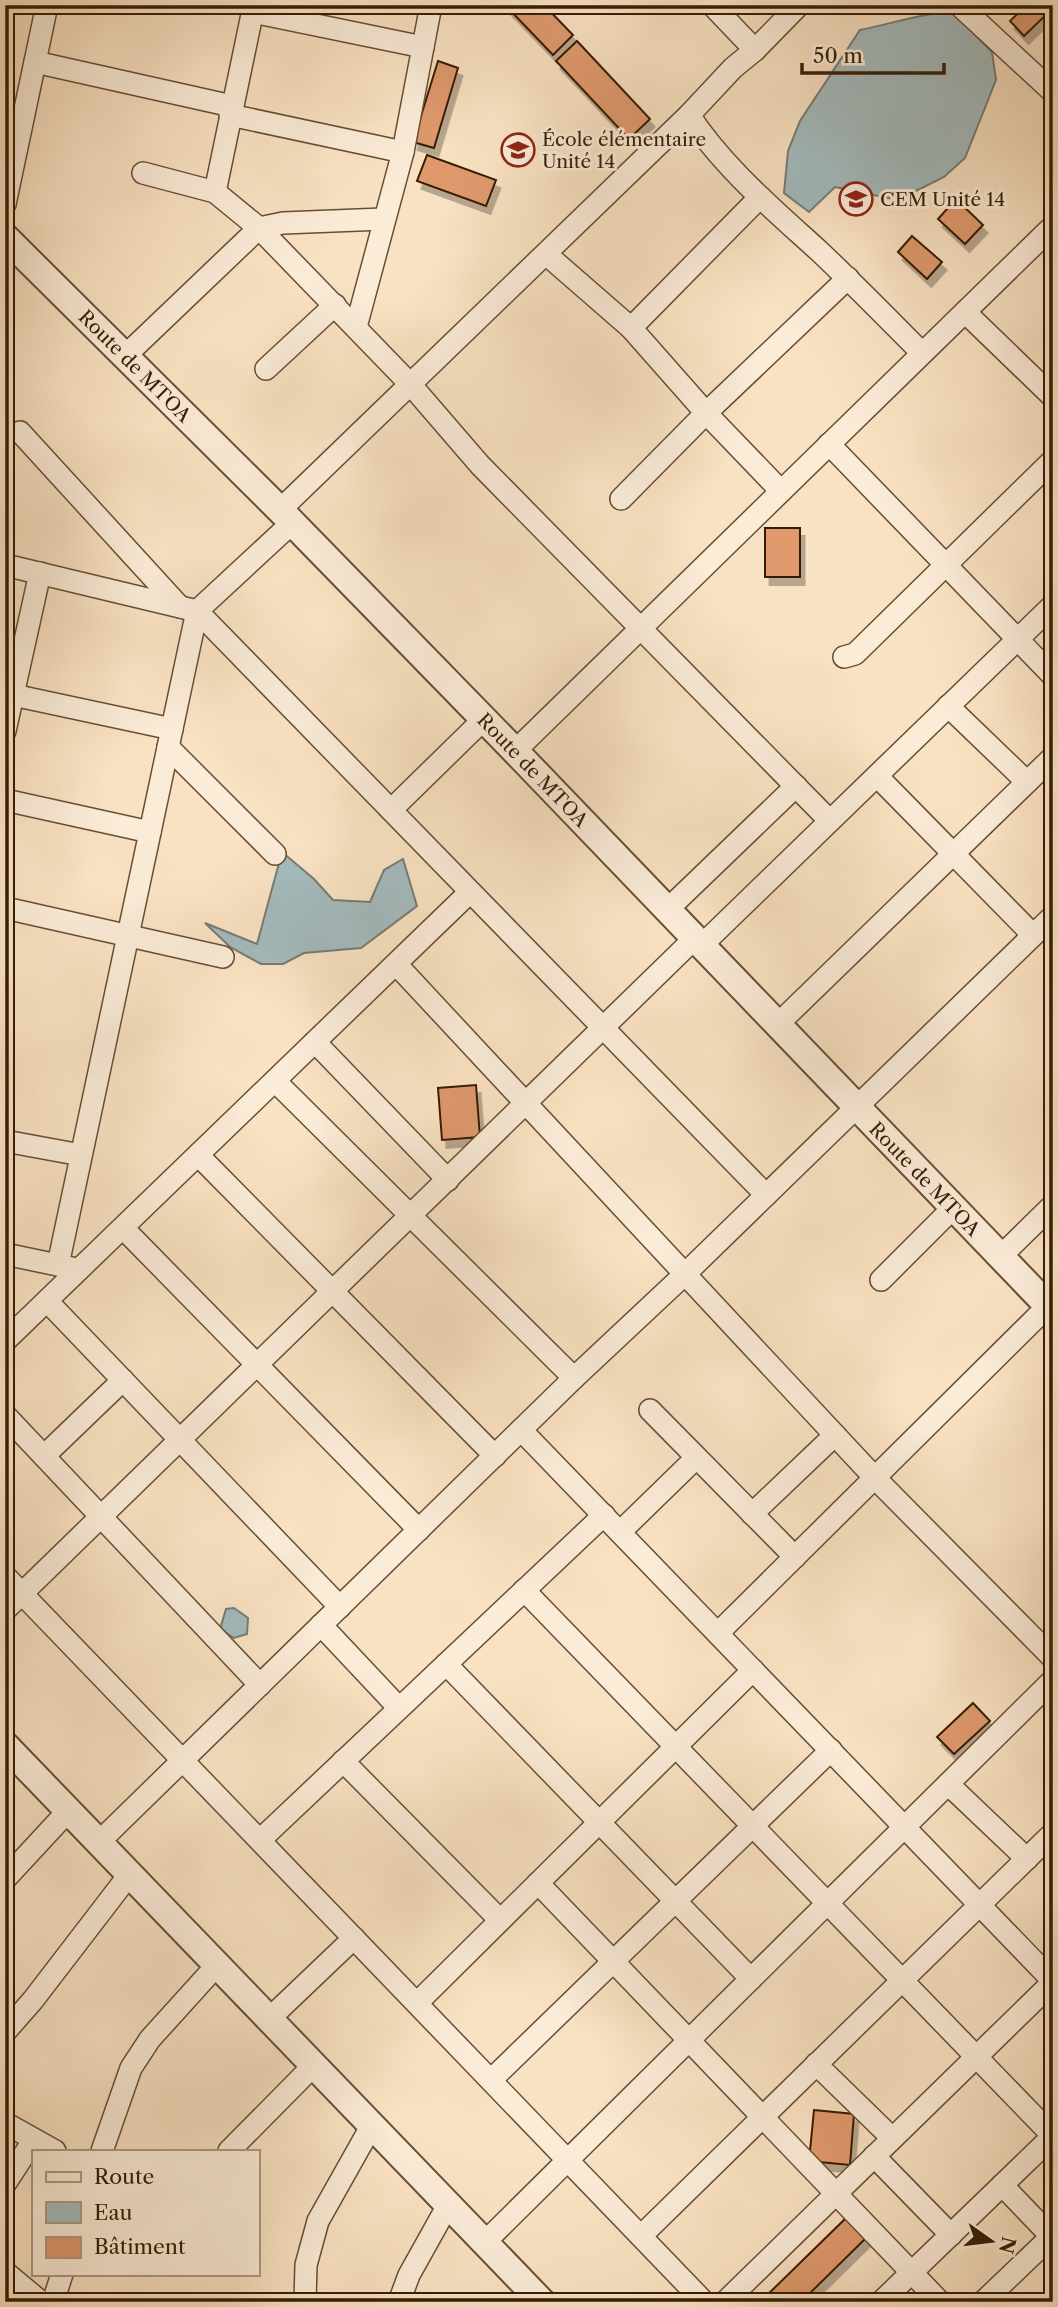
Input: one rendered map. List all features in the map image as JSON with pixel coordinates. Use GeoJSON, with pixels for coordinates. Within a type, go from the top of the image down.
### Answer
{"type":"FeatureCollection","features":[{"type":"Feature","properties":{"kind":"street"},"geometry":{"type":"LineString","coordinates":[[5,204],[7,183],[47,5]]}},
{"type":"Feature","properties":{"kind":"street"},"geometry":{"type":"LineString","coordinates":[[356,327],[402,152],[431,5]]}},
{"type":"Feature","properties":{"kind":"street"},"geometry":{"type":"LineString","coordinates":[[712,5],[755,50]]}},
{"type":"Feature","properties":{"kind":"street"},"geometry":{"type":"LineString","coordinates":[[68,1268],[81,1155],[170,738],[189,609],[286,517],[411,385],[799,5]]}},
{"type":"Feature","properties":{"kind":"street"},"geometry":{"type":"LineString","coordinates":[[959,5],[1053,92]]}},
{"type":"Feature","properties":{"kind":"street"},"geometry":{"type":"LineString","coordinates":[[215,191],[253,9],[423,47]]}},
{"type":"Feature","properties":{"kind":"street"},"geometry":{"type":"LineString","coordinates":[[35,62],[402,152]]}},
{"type":"Feature","properties":{"kind":"street"},"geometry":{"type":"LineString","coordinates":[[689,115],[700,132],[760,197],[848,278],[922,353]]}},
{"type":"Feature","properties":{"kind":"street"},"geometry":{"type":"LineString","coordinates":[[143,173],[215,191],[259,228],[411,385],[480,465],[830,821]]}},
{"type":"Feature","properties":{"kind":"street"},"geometry":{"type":"LineString","coordinates":[[631,328],[760,197]]}},
{"type":"Feature","properties":{"kind":"street"},"geometry":{"type":"LineString","coordinates":[[125,356],[259,228],[283,223],[383,219]]}},
{"type":"Feature","properties":{"kind":"street"},"geometry":{"type":"LineString","coordinates":[[515,751],[922,353],[1050,235]]}},
{"type":"Feature","properties":{"kind":"street","name":"Route de MTOA"},"geometry":{"type":"LineString","coordinates":[[5,237],[484,719],[1050,1309]]}},
{"type":"Feature","properties":{"kind":"street"},"geometry":{"type":"LineString","coordinates":[[545,254],[631,328],[706,413],[781,491]]}},
{"type":"Feature","properties":{"kind":"street"},"geometry":{"type":"LineString","coordinates":[[621,499],[706,413],[848,278]]}},
{"type":"Feature","properties":{"kind":"street"},"geometry":{"type":"LineString","coordinates":[[266,369],[335,306]]}},
{"type":"Feature","properties":{"kind":"street"},"geometry":{"type":"LineString","coordinates":[[965,312],[1053,397]]}},
{"type":"Feature","properties":{"kind":"street"},"geometry":{"type":"LineString","coordinates":[[20,432],[189,609],[391,810],[766,1195]]}},
{"type":"Feature","properties":{"kind":"street"},"geometry":{"type":"LineString","coordinates":[[829,444],[1053,676]]}},
{"type":"Feature","properties":{"kind":"street"},"geometry":{"type":"LineString","coordinates":[[844,657],[855,654],[1053,460]]}},
{"type":"Feature","properties":{"kind":"street"},"geometry":{"type":"LineString","coordinates":[[5,565],[189,609]]}},
{"type":"Feature","properties":{"kind":"street"},"geometry":{"type":"LineString","coordinates":[[5,731],[40,573]]}},
{"type":"Feature","properties":{"kind":"street"},"geometry":{"type":"LineString","coordinates":[[5,1610],[603,1028],[830,821],[1053,605]]}},
{"type":"Feature","properties":{"kind":"street"},"geometry":{"type":"LineString","coordinates":[[13,695],[170,738],[275,855]]}},
{"type":"Feature","properties":{"kind":"street"},"geometry":{"type":"LineString","coordinates":[[948,706],[1027,782]]}},
{"type":"Feature","properties":{"kind":"street"},"geometry":{"type":"LineString","coordinates":[[391,810],[484,719]]}},
{"type":"Feature","properties":{"kind":"street"},"geometry":{"type":"LineString","coordinates":[[778,1024],[1053,757]]}},
{"type":"Feature","properties":{"kind":"street"},"geometry":{"type":"LineString","coordinates":[[877,776],[1033,935]]}},
{"type":"Feature","properties":{"kind":"street"},"geometry":{"type":"LineString","coordinates":[[668,909],[796,786]]}},
{"type":"Feature","properties":{"kind":"street"},"geometry":{"type":"LineString","coordinates":[[5,800],[150,832]]}},
{"type":"Feature","properties":{"kind":"street"},"geometry":{"type":"LineString","coordinates":[[5,1341],[47,1301],[68,1268],[123,1227],[470,892]]}},
{"type":"Feature","properties":{"kind":"street"},"geometry":{"type":"LineString","coordinates":[[5,908],[223,957]]}},
{"type":"Feature","properties":{"kind":"street"},"geometry":{"type":"LineString","coordinates":[[99,1842],[574,1378],[685,1274],[1053,916]]}},
{"type":"Feature","properties":{"kind":"street"},"geometry":{"type":"LineString","coordinates":[[396,964],[875,1478],[1053,1658]]}},
{"type":"Feature","properties":{"kind":"street"},"geometry":{"type":"LineString","coordinates":[[315,1042],[448,1180]]}},
{"type":"Feature","properties":{"kind":"street"},"geometry":{"type":"LineString","coordinates":[[275,1081],[574,1378]]}},
{"type":"Feature","properties":{"kind":"street"},"geometry":{"type":"LineString","coordinates":[[5,1141],[81,1155]]}},
{"type":"Feature","properties":{"kind":"street"},"geometry":{"type":"LineString","coordinates":[[198,1155],[495,1456]]}},
{"type":"Feature","properties":{"kind":"street"},"geometry":{"type":"LineString","coordinates":[[1000,1256],[1053,1205]]}},
{"type":"Feature","properties":{"kind":"street"},"geometry":{"type":"LineString","coordinates":[[881,1280],[953,1208]]}},
{"type":"Feature","properties":{"kind":"street"},"geometry":{"type":"LineString","coordinates":[[123,1227],[419,1530]]}},
{"type":"Feature","properties":{"kind":"street"},"geometry":{"type":"LineString","coordinates":[[5,1254],[68,1268]]}},
{"type":"Feature","properties":{"kind":"street"},"geometry":{"type":"LineString","coordinates":[[47,1301],[340,1607]]}},
{"type":"Feature","properties":{"kind":"street"},"geometry":{"type":"LineString","coordinates":[[718,1633],[1050,1309]]}},
{"type":"Feature","properties":{"kind":"street"},"geometry":{"type":"LineString","coordinates":[[44,1456],[123,1380]]}},
{"type":"Feature","properties":{"kind":"street"},"geometry":{"type":"LineString","coordinates":[[650,1410],[795,1557]]}},
{"type":"Feature","properties":{"kind":"street"},"geometry":{"type":"LineString","coordinates":[[5,1415],[260,1685]]}},
{"type":"Feature","properties":{"kind":"street"},"geometry":{"type":"LineString","coordinates":[[522,1430],[1053,1981],[725,2302]]}},
{"type":"Feature","properties":{"kind":"street"},"geometry":{"type":"LineString","coordinates":[[752,1514],[835,1435]]}},
{"type":"Feature","properties":{"kind":"street"},"geometry":{"type":"LineString","coordinates":[[620,1532],[696,1458]]}},
{"type":"Feature","properties":{"kind":"street"},"geometry":{"type":"LineString","coordinates":[[260,1840],[604,1515]]}},
{"type":"Feature","properties":{"kind":"street"},"geometry":{"type":"LineString","coordinates":[[5,1576],[704,2302]]}},
{"type":"Feature","properties":{"kind":"street"},"geometry":{"type":"LineString","coordinates":[[524,1590],[1053,2136],[881,2302]]}},
{"type":"Feature","properties":{"kind":"street"},"geometry":{"type":"LineString","coordinates":[[321,1625],[399,1708]]}},
{"type":"Feature","properties":{"kind":"street"},"geometry":{"type":"LineString","coordinates":[[446,1664],[751,1979]]}},
{"type":"Feature","properties":{"kind":"street"},"geometry":{"type":"LineString","coordinates":[[417,2003],[753,1670]]}},
{"type":"Feature","properties":{"kind":"street"},"geometry":{"type":"LineString","coordinates":[[485,2242],[1053,1679]]}},
{"type":"Feature","properties":{"kind":"street"},"geometry":{"type":"LineString","coordinates":[[5,1745],[485,2242],[531,2297]]}},
{"type":"Feature","properties":{"kind":"street"},"geometry":{"type":"LineString","coordinates":[[491,2080],[831,1750]]}},
{"type":"Feature","properties":{"kind":"street"},"geometry":{"type":"LineString","coordinates":[[343,1761],[500,1920]]}},
{"type":"Feature","properties":{"kind":"street"},"geometry":{"type":"LineString","coordinates":[[947,1784],[1027,1859]]}},
{"type":"Feature","properties":{"kind":"street"},"geometry":{"type":"LineString","coordinates":[[5,1879],[68,1811]]}},
{"type":"Feature","properties":{"kind":"street"},"geometry":{"type":"LineString","coordinates":[[641,2236],[1053,1833]]}},
{"type":"Feature","properties":{"kind":"street"},"geometry":{"type":"LineString","coordinates":[[5,2032],[33,2000],[129,1875]]}},
{"type":"Feature","properties":{"kind":"street"},"geometry":{"type":"LineString","coordinates":[[538,1883],[940,2302]]}},
{"type":"Feature","properties":{"kind":"street"},"geometry":{"type":"LineString","coordinates":[[269,2019],[354,1938]]}},
{"type":"Feature","properties":{"kind":"street"},"geometry":{"type":"LineString","coordinates":[[102,2150],[131,2068],[150,2039],[217,1965]]}},
{"type":"Feature","properties":{"kind":"street"},"geometry":{"type":"LineString","coordinates":[[816,2064],[892,2138]]}},
{"type":"Feature","properties":{"kind":"street"},"geometry":{"type":"LineString","coordinates":[[230,2150],[314,2065]]}},
{"type":"Feature","properties":{"kind":"street"},"geometry":{"type":"LineString","coordinates":[[5,2123],[53,2150]]}},
{"type":"Feature","properties":{"kind":"street"},"geometry":{"type":"LineString","coordinates":[[305,2302],[306,2265],[318,2221],[372,2125]]}},
{"type":"Feature","properties":{"kind":"street"},"geometry":{"type":"LineString","coordinates":[[5,2184],[33,2141]]}},
{"type":"Feature","properties":{"kind":"street"},"geometry":{"type":"LineString","coordinates":[[874,2156],[951,2235]]}},
{"type":"Feature","properties":{"kind":"street"},"geometry":{"type":"LineString","coordinates":[[983,2302],[1052,2236],[1002,2185]]}},
{"type":"Feature","properties":{"kind":"street"},"geometry":{"type":"LineString","coordinates":[[398,2302],[409,2275],[449,2205]]}},
{"type":"Feature","properties":{"kind":"street"},"geometry":{"type":"LineString","coordinates":[[5,2272],[41,2302]]}},
{"type":"Feature","properties":{"kind":"street"},"geometry":{"type":"LineString","coordinates":[[53,2302],[61,2276]]}},
{"type":"Feature","properties":{"kind":"water"},"geometry":{"type":"Polygon","coordinates":[[[953,12],[992,52],[996,80],[965,158],[944,177],[898,200],[835,187],[809,212],[784,193],[788,151],[800,121],[860,30],[953,12]]]}},
{"type":"Feature","properties":{"kind":"water"},"geometry":{"type":"Polygon","coordinates":[[[282,852],[314,879],[333,900],[370,902],[384,870],[403,859],[417,906],[361,948],[304,953],[283,964],[261,964],[230,947],[205,923],[257,944],[282,852]]]}},
{"type":"Feature","properties":{"kind":"water"},"geometry":{"type":"Polygon","coordinates":[[[234,1608],[248,1618],[247,1634],[234,1638],[220,1629],[226,1609],[234,1608]]]}},
{"type":"Feature","properties":{"kind":"building"},"geometry":{"type":"Polygon","coordinates":[[[505,5],[544,5],[573,35],[553,55],[505,5]]]}},
{"type":"Feature","properties":{"kind":"building"},"geometry":{"type":"Polygon","coordinates":[[[1027,5],[1043,5],[1049,12],[1024,36],[1010,21],[1027,5]]]}},
{"type":"Feature","properties":{"kind":"building"},"geometry":{"type":"Polygon","coordinates":[[[577,41],[650,119],[629,139],[556,61],[577,41]]]}},
{"type":"Feature","properties":{"kind":"building"},"geometry":{"type":"Polygon","coordinates":[[[438,61],[458,68],[434,148],[413,142],[438,61]]]}},
{"type":"Feature","properties":{"kind":"building"},"geometry":{"type":"Polygon","coordinates":[[[427,155],[496,180],[486,206],[417,181],[427,155]]]}},
{"type":"Feature","properties":{"kind":"building"},"geometry":{"type":"Polygon","coordinates":[[[956,199],[983,225],[965,244],[938,219],[956,199]]]}},
{"type":"Feature","properties":{"kind":"building"},"geometry":{"type":"Polygon","coordinates":[[[912,236],[942,262],[927,279],[898,252],[912,236]]]}},
{"type":"Feature","properties":{"kind":"building"},"geometry":{"type":"Polygon","coordinates":[[[765,528],[800,528],[800,577],[765,577],[765,528]]]}},
{"type":"Feature","properties":{"kind":"building"},"geometry":{"type":"Polygon","coordinates":[[[476,1085],[480,1137],[442,1140],[438,1088],[476,1085]]]}},
{"type":"Feature","properties":{"kind":"building"},"geometry":{"type":"Polygon","coordinates":[[[973,1703],[990,1721],[954,1754],[937,1737],[973,1703]]]}},
{"type":"Feature","properties":{"kind":"building"},"geometry":{"type":"Polygon","coordinates":[[[814,2110],[854,2114],[850,2165],[809,2161],[814,2110]]]}},
{"type":"Feature","properties":{"kind":"building"},"geometry":{"type":"Polygon","coordinates":[[[846,2218],[866,2238],[801,2302],[760,2302],[846,2218]]]}},
{"type":"Feature","properties":{"kind":"place","name":"École élémentaire Unité 14"},"geometry":{"type":"Point","coordinates":[518,150]}},
{"type":"Feature","properties":{"kind":"place","name":"CEM Unité 14"},"geometry":{"type":"Point","coordinates":[856,199]}}]}
